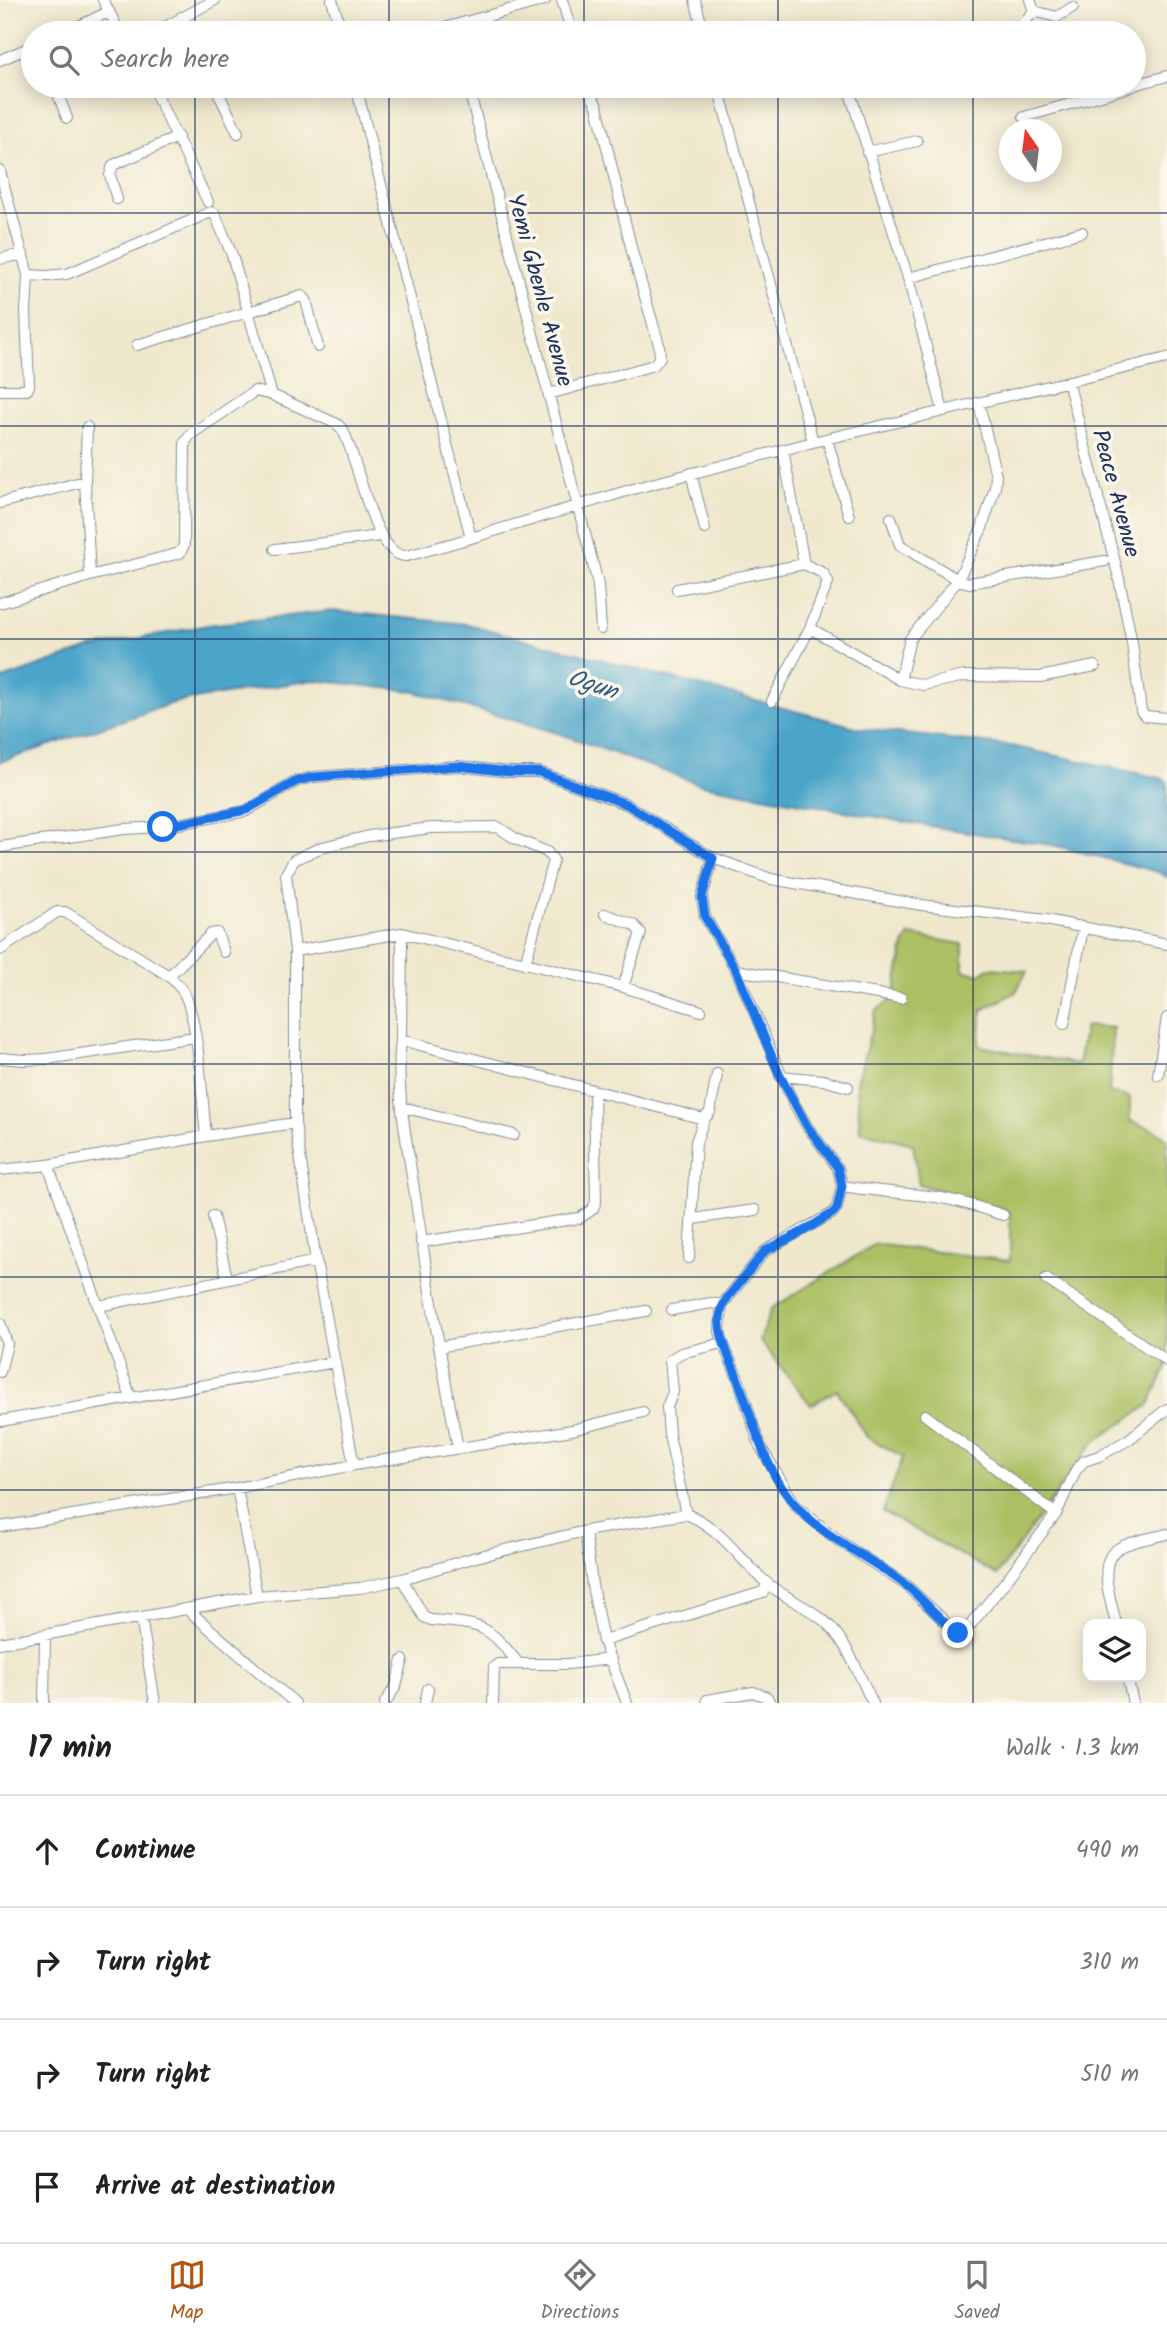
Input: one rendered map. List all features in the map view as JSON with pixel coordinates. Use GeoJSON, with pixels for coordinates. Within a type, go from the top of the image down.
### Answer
{"type":"FeatureCollection","features":[{"type":"Feature","properties":{"kind":"street"},"geometry":{"type":"LineString","coordinates":[[103,0],[113,21]]}},
{"type":"Feature","properties":{"kind":"street"},"geometry":{"type":"LineString","coordinates":[[176,21],[215,0]]}},
{"type":"Feature","properties":{"kind":"street"},"geometry":{"type":"LineString","coordinates":[[332,0],[338,21]]}},
{"type":"Feature","properties":{"kind":"street"},"geometry":{"type":"LineString","coordinates":[[479,21],[545,0]]}},
{"type":"Feature","properties":{"kind":"street"},"geometry":{"type":"LineString","coordinates":[[562,0],[568,21]]}},
{"type":"Feature","properties":{"kind":"street"},"geometry":{"type":"LineString","coordinates":[[695,0],[701,21]]}},
{"type":"Feature","properties":{"kind":"street"},"geometry":{"type":"LineString","coordinates":[[1023,21],[1032,5],[1058,17],[1073,7]]}},
{"type":"Feature","properties":{"kind":"street"},"geometry":{"type":"LineString","coordinates":[[90,21],[108,12]]}},
{"type":"Feature","properties":{"kind":"street"},"geometry":{"type":"LineString","coordinates":[[0,60],[21,51]]}},
{"type":"Feature","properties":{"kind":"street"},"geometry":{"type":"LineString","coordinates":[[1146,82],[1167,76]]}},
{"type":"Feature","properties":{"kind":"street"},"geometry":{"type":"LineString","coordinates":[[60,98],[67,118]]}},
{"type":"Feature","properties":{"kind":"street"},"geometry":{"type":"LineString","coordinates":[[158,98],[208,202]]}},
{"type":"Feature","properties":{"kind":"street"},"geometry":{"type":"LineString","coordinates":[[221,98],[238,133]]}},
{"type":"Feature","properties":{"kind":"street"},"geometry":{"type":"LineString","coordinates":[[359,98],[471,538]]}},
{"type":"Feature","properties":{"kind":"street","name":"Yemi Gbenle Avenue"},"geometry":{"type":"LineString","coordinates":[[471,98],[598,585],[601,629]]}},
{"type":"Feature","properties":{"kind":"street"},"geometry":{"type":"LineString","coordinates":[[549,394],[654,365],[660,357],[597,106],[593,98]]}},
{"type":"Feature","properties":{"kind":"street"},"geometry":{"type":"LineString","coordinates":[[721,98],[813,442]]}},
{"type":"Feature","properties":{"kind":"street"},"geometry":{"type":"LineString","coordinates":[[851,98],[908,278],[943,411]]}},
{"type":"Feature","properties":{"kind":"street"},"geometry":{"type":"LineString","coordinates":[[1024,117],[1091,98]]}},
{"type":"Feature","properties":{"kind":"street"},"geometry":{"type":"LineString","coordinates":[[117,199],[110,175],[113,165],[178,136]]}},
{"type":"Feature","properties":{"kind":"street"},"geometry":{"type":"LineString","coordinates":[[867,152],[917,141]]}},
{"type":"Feature","properties":{"kind":"street"},"geometry":{"type":"LineString","coordinates":[[0,171],[28,275],[26,312],[29,386],[27,390],[0,390]]}},
{"type":"Feature","properties":{"kind":"street"},"geometry":{"type":"LineString","coordinates":[[28,275],[67,274],[211,212],[215,214],[232,255],[272,395]]}},
{"type":"Feature","properties":{"kind":"street"},"geometry":{"type":"LineString","coordinates":[[908,278],[1082,232]]}},
{"type":"Feature","properties":{"kind":"street"},"geometry":{"type":"LineString","coordinates":[[0,259],[23,254]]}},
{"type":"Feature","properties":{"kind":"street"},"geometry":{"type":"LineString","coordinates":[[137,345],[304,297],[318,347]]}},
{"type":"Feature","properties":{"kind":"street"},"geometry":{"type":"LineString","coordinates":[[0,603],[90,576],[180,554],[184,545],[184,448],[187,438],[248,393],[260,391],[272,395],[337,424],[342,429],[380,536],[394,553],[401,557],[691,473],[1167,358]]}},
{"type":"Feature","properties":{"kind":"street","name":"Peace Avenue"},"geometry":{"type":"LineString","coordinates":[[1068,381],[1118,573],[1132,643],[1141,711],[1145,716],[1167,718]]}},
{"type":"Feature","properties":{"kind":"street"},"geometry":{"type":"LineString","coordinates":[[900,680],[910,639],[958,580],[982,528],[995,488],[996,476],[979,403]]}},
{"type":"Feature","properties":{"kind":"street"},"geometry":{"type":"LineString","coordinates":[[87,426],[85,481],[90,576]]}},
{"type":"Feature","properties":{"kind":"street"},"geometry":{"type":"LineString","coordinates":[[827,439],[849,516]]}},
{"type":"Feature","properties":{"kind":"street"},"geometry":{"type":"LineString","coordinates":[[783,450],[804,564]]}},
{"type":"Feature","properties":{"kind":"street"},"geometry":{"type":"LineString","coordinates":[[691,473],[705,529]]}},
{"type":"Feature","properties":{"kind":"street"},"geometry":{"type":"LineString","coordinates":[[0,503],[85,481]]}},
{"type":"Feature","properties":{"kind":"street"},"geometry":{"type":"LineString","coordinates":[[891,518],[900,545],[958,580],[969,583],[983,583],[1105,561]]}},
{"type":"Feature","properties":{"kind":"street"},"geometry":{"type":"LineString","coordinates":[[275,549],[380,536]]}},
{"type":"Feature","properties":{"kind":"street"},"geometry":{"type":"LineString","coordinates":[[677,589],[804,564],[823,573],[828,579],[810,628],[772,701]]}},
{"type":"Feature","properties":{"kind":"street"},"geometry":{"type":"LineString","coordinates":[[810,628],[900,680],[929,685],[965,676],[1040,677],[1096,666]]}},
{"type":"Feature","properties":{"kind":"street"},"geometry":{"type":"LineString","coordinates":[[0,846],[124,829],[163,827],[246,810],[297,781],[314,777],[458,766],[509,772],[539,772],[626,804],[713,858],[771,878],[922,905],[1046,920],[1167,944]]}},
{"type":"Feature","properties":{"kind":"street"},"geometry":{"type":"LineString","coordinates":[[354,1465],[316,1261],[295,1123],[295,951],[286,874],[294,860],[322,848],[369,836],[430,828],[498,827],[516,839],[547,852],[553,860],[525,964]]}},
{"type":"Feature","properties":{"kind":"street"},"geometry":{"type":"LineString","coordinates":[[713,858],[702,897],[705,917],[736,970],[780,1076],[807,1126],[838,1168],[842,1186],[837,1208],[833,1213],[765,1251],[722,1305],[720,1332],[760,1446],[796,1506],[857,1554],[906,1585],[958,1633],[964,1633],[1056,1514],[1076,1470],[1084,1461],[1128,1440],[1167,1409]]}},
{"type":"Feature","properties":{"kind":"street"},"geometry":{"type":"LineString","coordinates":[[0,950],[61,911],[169,976],[183,990],[187,999],[195,1037],[206,1136]]}},
{"type":"Feature","properties":{"kind":"street"},"geometry":{"type":"LineString","coordinates":[[605,914],[634,925],[641,933],[623,987]]}},
{"type":"Feature","properties":{"kind":"street"},"geometry":{"type":"LineString","coordinates":[[1064,1024],[1083,928]]}},
{"type":"Feature","properties":{"kind":"street"},"geometry":{"type":"LineString","coordinates":[[169,976],[211,934],[217,933],[220,936],[225,952]]}},
{"type":"Feature","properties":{"kind":"street"},"geometry":{"type":"LineString","coordinates":[[295,951],[402,933],[623,987],[701,1011]]}},
{"type":"Feature","properties":{"kind":"street"},"geometry":{"type":"LineString","coordinates":[[402,933],[399,1056],[402,1107],[438,1347],[458,1447]]}},
{"type":"Feature","properties":{"kind":"street"},"geometry":{"type":"LineString","coordinates":[[736,970],[901,998]]}},
{"type":"Feature","properties":{"kind":"street"},"geometry":{"type":"LineString","coordinates":[[1158,1075],[1167,1018]]}},
{"type":"Feature","properties":{"kind":"street"},"geometry":{"type":"LineString","coordinates":[[0,1058],[46,1059],[195,1037]]}},
{"type":"Feature","properties":{"kind":"street"},"geometry":{"type":"LineString","coordinates":[[401,1040],[704,1119]]}},
{"type":"Feature","properties":{"kind":"street"},"geometry":{"type":"LineString","coordinates":[[689,1258],[696,1142],[704,1119],[710,1112],[717,1074]]}},
{"type":"Feature","properties":{"kind":"street"},"geometry":{"type":"LineString","coordinates":[[780,1076],[823,1080],[848,1087]]}},
{"type":"Feature","properties":{"kind":"street"},"geometry":{"type":"LineString","coordinates":[[421,1242],[580,1218],[593,1209],[596,1201],[594,1091]]}},
{"type":"Feature","properties":{"kind":"street"},"geometry":{"type":"LineString","coordinates":[[402,1107],[514,1135]]}},
{"type":"Feature","properties":{"kind":"street"},"geometry":{"type":"LineString","coordinates":[[0,1170],[48,1166],[206,1136],[295,1123]]}},
{"type":"Feature","properties":{"kind":"street"},"geometry":{"type":"LineString","coordinates":[[48,1166],[131,1398]]}},
{"type":"Feature","properties":{"kind":"street"},"geometry":{"type":"LineString","coordinates":[[842,1186],[936,1197],[1003,1215]]}},
{"type":"Feature","properties":{"kind":"street"},"geometry":{"type":"LineString","coordinates":[[692,1219],[755,1210]]}},
{"type":"Feature","properties":{"kind":"street"},"geometry":{"type":"LineString","coordinates":[[213,1216],[227,1278]]}},
{"type":"Feature","properties":{"kind":"street"},"geometry":{"type":"LineString","coordinates":[[99,1306],[316,1261]]}},
{"type":"Feature","properties":{"kind":"street"},"geometry":{"type":"LineString","coordinates":[[1046,1279],[1167,1361]]}},
{"type":"Feature","properties":{"kind":"street"},"geometry":{"type":"LineString","coordinates":[[672,1310],[712,1303],[722,1305]]}},
{"type":"Feature","properties":{"kind":"street"},"geometry":{"type":"LineString","coordinates":[[438,1347],[646,1311]]}},
{"type":"Feature","properties":{"kind":"street"},"geometry":{"type":"LineString","coordinates":[[0,1324],[7,1344],[0,1373]]}},
{"type":"Feature","properties":{"kind":"street"},"geometry":{"type":"LineString","coordinates":[[686,1514],[669,1435],[667,1407],[673,1392],[670,1360],[681,1353],[723,1343]]}},
{"type":"Feature","properties":{"kind":"street"},"geometry":{"type":"LineString","coordinates":[[1,1421],[335,1362]]}},
{"type":"Feature","properties":{"kind":"street"},"geometry":{"type":"LineString","coordinates":[[0,1527],[237,1488],[458,1447],[572,1430],[643,1412]]}},
{"type":"Feature","properties":{"kind":"street"},"geometry":{"type":"LineString","coordinates":[[925,1415],[1056,1514]]}},
{"type":"Feature","properties":{"kind":"street"},"geometry":{"type":"LineString","coordinates":[[237,1488],[257,1596]]}},
{"type":"Feature","properties":{"kind":"street"},"geometry":{"type":"LineString","coordinates":[[0,1643],[257,1596],[360,1588],[585,1531],[686,1514],[699,1518],[768,1584],[821,1619],[836,1633],[873,1703]]}},
{"type":"Feature","properties":{"kind":"street"},"geometry":{"type":"LineString","coordinates":[[585,1531],[603,1641],[627,1703]]}},
{"type":"Feature","properties":{"kind":"street"},"geometry":{"type":"LineString","coordinates":[[1115,1619],[1107,1570],[1109,1559],[1121,1547],[1167,1534]]}},
{"type":"Feature","properties":{"kind":"street"},"geometry":{"type":"LineString","coordinates":[[402,1579],[424,1617],[480,1626],[495,1634],[518,1663]]}},
{"type":"Feature","properties":{"kind":"street"},"geometry":{"type":"LineString","coordinates":[[603,1641],[763,1592],[768,1584]]}},
{"type":"Feature","properties":{"kind":"street"},"geometry":{"type":"LineString","coordinates":[[187,1609],[295,1703]]}},
{"type":"Feature","properties":{"kind":"street"},"geometry":{"type":"LineString","coordinates":[[141,1617],[155,1703]]}},
{"type":"Feature","properties":{"kind":"street"},"geometry":{"type":"LineString","coordinates":[[44,1703],[45,1636]]}},
{"type":"Feature","properties":{"kind":"street"},"geometry":{"type":"LineString","coordinates":[[494,1703],[494,1667],[498,1664],[568,1664],[611,1659]]}},
{"type":"Feature","properties":{"kind":"street"},"geometry":{"type":"LineString","coordinates":[[385,1703],[396,1686],[403,1660]]}},
{"type":"Feature","properties":{"kind":"street"},"geometry":{"type":"LineString","coordinates":[[1129,1682],[1132,1703]]}},
{"type":"Feature","properties":{"kind":"street"},"geometry":{"type":"LineString","coordinates":[[425,1703],[428,1689]]}},
{"type":"Feature","properties":{"kind":"street"},"geometry":{"type":"LineString","coordinates":[[707,1700],[753,1692],[767,1697],[770,1703]]}},
{"type":"Feature","properties":{"kind":"green space"},"geometry":{"type":"Polygon","coordinates":[[[910,935],[963,944],[963,971],[980,974],[989,968],[1027,971],[1016,992],[982,1010],[979,1046],[1078,1064],[1085,1026],[1113,1028],[1109,1092],[1130,1098],[1130,1121],[1167,1138],[1167,1366],[1149,1405],[1094,1442],[997,1575],[883,1512],[903,1457],[867,1437],[837,1390],[811,1405],[760,1341],[771,1309],[875,1244],[1010,1261],[1010,1212],[919,1184],[913,1144],[860,1131],[857,1083],[876,1011],[894,997],[904,945],[910,935]]]}},
{"type":"Feature","properties":{"kind":"water","name":"Ogun"},"geometry":{"type":"Polygon","coordinates":[[[331,611],[467,624],[863,729],[1011,746],[1160,778],[1167,781],[1167,877],[1158,872],[1057,846],[910,823],[702,785],[561,734],[412,691],[313,680],[176,702],[0,762],[0,680],[90,648],[208,625],[331,611]]]}},
{"type":"Feature","properties":{"kind":"route"},"geometry":{"type":"LineString","coordinates":[[163,827],[246,810],[297,781],[314,777],[458,766],[509,772],[539,772],[604,794],[626,804],[713,858],[702,897],[705,917],[736,970],[780,1076],[807,1126],[838,1168],[842,1186],[837,1208],[833,1213],[765,1251],[728,1297],[722,1305],[720,1332],[723,1343],[739,1381],[760,1446],[796,1506],[857,1554],[906,1585],[958,1633]]}}]}
